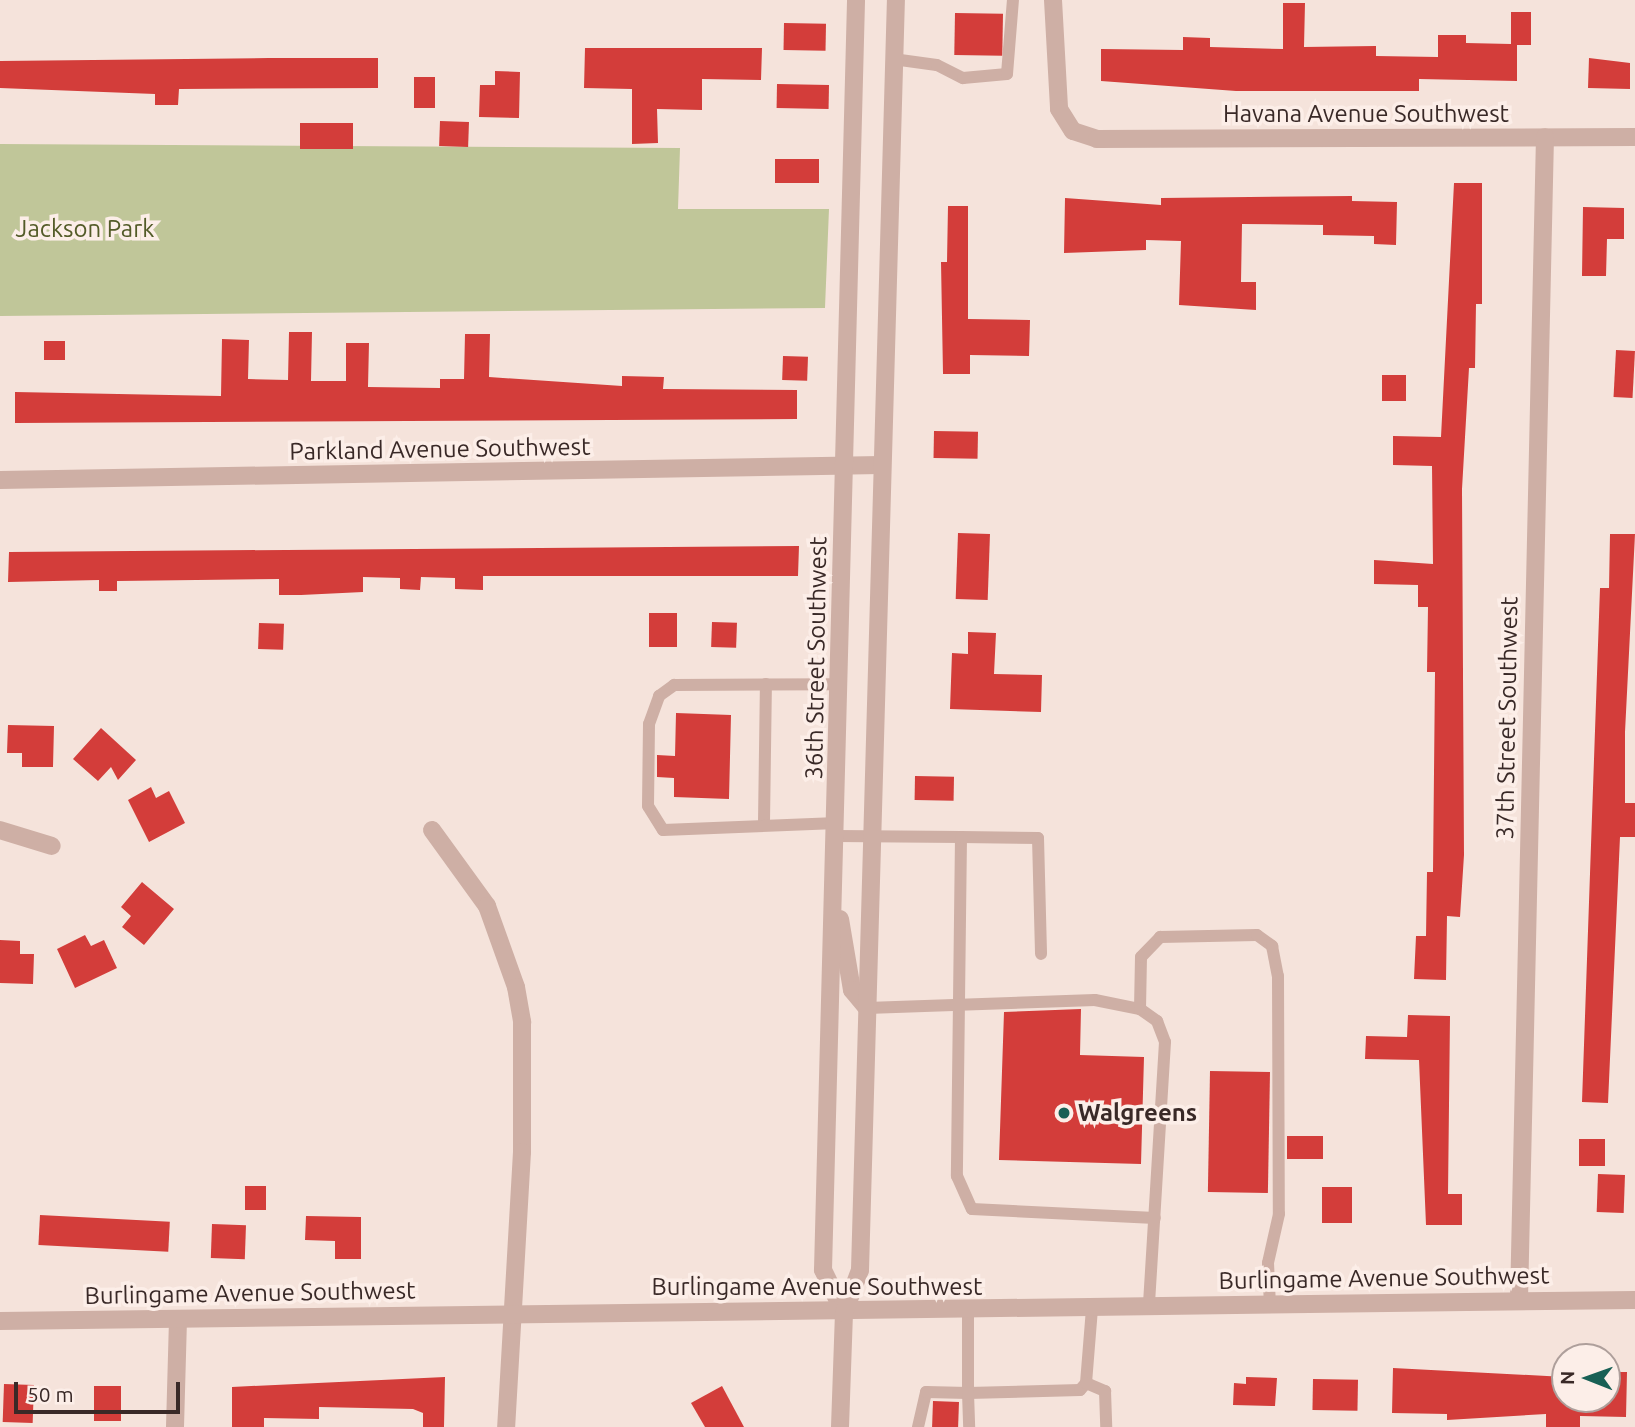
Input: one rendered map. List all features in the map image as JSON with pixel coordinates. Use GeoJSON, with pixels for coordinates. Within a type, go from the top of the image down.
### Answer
{"type":"FeatureCollection","features":[{"type":"Feature","properties":{"kind":"street","name":"36th Street Southwest"},"geometry":{"type":"LineString","coordinates":[[844,1313],[824,1270],[856,0]]}},
{"type":"Feature","properties":{"kind":"street","name":"36th Street Southwest"},"geometry":{"type":"LineString","coordinates":[[840,1427],[844,1313],[860,1270],[896,0]]}},
{"type":"Feature","properties":{"kind":"street","name":"Havana Avenue Southwest"},"geometry":{"type":"LineString","coordinates":[[1054,0],[1059,109],[1073,131],[1097,139],[1635,137]]}},
{"type":"Feature","properties":{"kind":"street","name":"37th Street Southwest"},"geometry":{"type":"LineString","coordinates":[[1519,1300],[1545,138]]}},
{"type":"Feature","properties":{"kind":"street","name":"Parkland Avenue Southwest"},"geometry":{"type":"LineString","coordinates":[[0,480],[881,465]]}},
{"type":"Feature","properties":{"kind":"street"},"geometry":{"type":"LineString","coordinates":[[0,830],[52,846]]}},
{"type":"Feature","properties":{"kind":"street"},"geometry":{"type":"LineString","coordinates":[[432,830],[487,906],[516,987],[523,1066],[506,1427]]}},
{"type":"Feature","properties":{"kind":"street"},"geometry":{"type":"LineString","coordinates":[[835,899],[852,990],[867,1008]]}},
{"type":"Feature","properties":{"kind":"street","name":"Burlingame Avenue Southwest"},"geometry":{"type":"LineString","coordinates":[[0,1321],[511,1313],[844,1313],[1635,1300]]}},
{"type":"Feature","properties":{"kind":"street"},"geometry":{"type":"LineString","coordinates":[[174,1427],[178,1320]]}},
{"type":"Feature","properties":{"kind":"lane"},"geometry":{"type":"LineString","coordinates":[[893,59],[937,65],[963,78],[1006,74],[1013,0]]}},
{"type":"Feature","properties":{"kind":"lane"},"geometry":{"type":"LineString","coordinates":[[764,822],[766,684]]}},
{"type":"Feature","properties":{"kind":"lane"},"geometry":{"type":"LineString","coordinates":[[840,684],[666,688],[653,708],[649,736],[648,806],[655,825],[725,832],[764,822],[837,829],[873,837],[1038,838],[1041,954]]}},
{"type":"Feature","properties":{"kind":"lane"},"geometry":{"type":"LineString","coordinates":[[961,837],[957,1176],[972,1209],[1155,1218]]}},
{"type":"Feature","properties":{"kind":"lane"},"geometry":{"type":"LineString","coordinates":[[1140,1009],[1141,957],[1160,937],[1258,935],[1272,946],[1278,976],[1279,1214],[1268,1263],[1270,1305]]}},
{"type":"Feature","properties":{"kind":"lane"},"geometry":{"type":"LineString","coordinates":[[867,1008],[930,1010],[959,1003],[1095,1000],[1140,1009],[1157,1021],[1165,1042],[1149,1307]]}},
{"type":"Feature","properties":{"kind":"lane"},"geometry":{"type":"LineString","coordinates":[[918,1427],[926,1392],[1080,1390],[1086,1384],[1092,1309]]}},
{"type":"Feature","properties":{"kind":"lane"},"geometry":{"type":"LineString","coordinates":[[968,1310],[969,1427]]}},
{"type":"Feature","properties":{"kind":"lane"},"geometry":{"type":"LineString","coordinates":[[1086,1384],[1105,1391],[1106,1427]]}},
{"type":"Feature","properties":{"kind":"green space","name":"Jackson Park"},"geometry":{"type":"Polygon","coordinates":[[[0,144],[680,148],[678,209],[829,209],[825,308],[0,316],[0,144]]]}},
{"type":"Feature","properties":{"kind":"building"},"geometry":{"type":"Polygon","coordinates":[[[1283,3],[1305,3],[1304,47],[1376,46],[1376,56],[1438,57],[1438,35],[1466,35],[1466,43],[1511,44],[1511,12],[1531,12],[1531,45],[1517,45],[1517,81],[1419,79],[1419,91],[1236,91],[1101,81],[1101,49],[1183,50],[1183,37],[1210,38],[1210,47],[1283,49],[1283,3]]]}},
{"type":"Feature","properties":{"kind":"building"},"geometry":{"type":"Polygon","coordinates":[[[955,13],[1003,14],[1002,56],[954,55],[955,13]]]}},
{"type":"Feature","properties":{"kind":"building"},"geometry":{"type":"Polygon","coordinates":[[[784,23],[826,24],[826,51],[784,50],[784,23]]]}},
{"type":"Feature","properties":{"kind":"building"},"geometry":{"type":"Polygon","coordinates":[[[585,48],[762,48],[761,80],[702,79],[702,110],[657,109],[658,143],[632,144],[632,89],[584,88],[585,48]]]}},
{"type":"Feature","properties":{"kind":"building"},"geometry":{"type":"Polygon","coordinates":[[[378,58],[378,88],[179,89],[178,105],[155,105],[155,94],[0,88],[0,61],[378,58]]]}},
{"type":"Feature","properties":{"kind":"building"},"geometry":{"type":"Polygon","coordinates":[[[1589,58],[1630,63],[1630,89],[1588,88],[1589,58]]]}},
{"type":"Feature","properties":{"kind":"building"},"geometry":{"type":"Polygon","coordinates":[[[495,71],[520,72],[519,118],[479,117],[480,85],[495,85],[495,71]]]}},
{"type":"Feature","properties":{"kind":"building"},"geometry":{"type":"Polygon","coordinates":[[[414,77],[435,77],[435,108],[414,108],[414,77]]]}},
{"type":"Feature","properties":{"kind":"building"},"geometry":{"type":"Polygon","coordinates":[[[777,84],[829,85],[829,109],[777,108],[777,84]]]}},
{"type":"Feature","properties":{"kind":"building"},"geometry":{"type":"Polygon","coordinates":[[[440,121],[469,122],[468,147],[439,146],[440,121]]]}},
{"type":"Feature","properties":{"kind":"building"},"geometry":{"type":"Polygon","coordinates":[[[300,123],[353,123],[353,149],[300,149],[300,123]]]}},
{"type":"Feature","properties":{"kind":"building"},"geometry":{"type":"Polygon","coordinates":[[[775,159],[819,159],[819,183],[775,183],[775,159]]]}},
{"type":"Feature","properties":{"kind":"building"},"geometry":{"type":"Polygon","coordinates":[[[1454,183],[1482,183],[1482,304],[1476,304],[1475,368],[1469,368],[1462,489],[1464,855],[1460,917],[1447,916],[1446,980],[1414,979],[1416,936],[1426,936],[1427,872],[1433,872],[1435,672],[1427,672],[1428,607],[1418,607],[1418,585],[1374,584],[1374,560],[1433,564],[1432,466],[1393,465],[1393,436],[1441,437],[1454,183]]]}},
{"type":"Feature","properties":{"kind":"building"},"geometry":{"type":"Polygon","coordinates":[[[1352,196],[1352,201],[1397,202],[1396,245],[1374,244],[1374,236],[1323,235],[1323,225],[1242,224],[1241,282],[1256,282],[1256,310],[1179,305],[1181,241],[1146,240],[1146,250],[1064,253],[1065,198],[1161,205],[1161,198],[1352,196]]]}},
{"type":"Feature","properties":{"kind":"building"},"geometry":{"type":"Polygon","coordinates":[[[948,206],[968,206],[968,319],[1030,320],[1029,356],[970,355],[970,374],[943,374],[941,262],[947,262],[948,206]]]}},
{"type":"Feature","properties":{"kind":"building"},"geometry":{"type":"Polygon","coordinates":[[[1583,207],[1624,208],[1624,239],[1607,239],[1606,276],[1582,276],[1583,207]]]}},
{"type":"Feature","properties":{"kind":"building"},"geometry":{"type":"Polygon","coordinates":[[[289,332],[312,332],[311,381],[346,381],[346,343],[369,343],[368,387],[440,388],[440,379],[464,379],[465,334],[490,334],[489,377],[622,386],[622,376],[664,377],[663,389],[797,390],[797,419],[15,423],[15,392],[221,396],[222,339],[249,340],[248,379],[288,380],[289,332]]]}},
{"type":"Feature","properties":{"kind":"building"},"geometry":{"type":"Polygon","coordinates":[[[44,341],[65,341],[65,360],[44,360],[44,341]]]}},
{"type":"Feature","properties":{"kind":"building"},"geometry":{"type":"Polygon","coordinates":[[[1616,350],[1635,351],[1633,398],[1614,397],[1616,350]]]}},
{"type":"Feature","properties":{"kind":"building"},"geometry":{"type":"Polygon","coordinates":[[[783,356],[808,357],[807,381],[782,380],[783,356]]]}},
{"type":"Feature","properties":{"kind":"building"},"geometry":{"type":"Polygon","coordinates":[[[1382,375],[1406,375],[1406,401],[1382,401],[1382,375]]]}},
{"type":"Feature","properties":{"kind":"building"},"geometry":{"type":"Polygon","coordinates":[[[934,431],[978,432],[978,459],[934,458],[934,431]]]}},
{"type":"Feature","properties":{"kind":"building"},"geometry":{"type":"Polygon","coordinates":[[[958,533],[990,534],[988,600],[956,599],[958,533]]]}},
{"type":"Feature","properties":{"kind":"building"},"geometry":{"type":"Polygon","coordinates":[[[1610,534],[1635,534],[1625,732],[1625,803],[1635,803],[1635,837],[1620,837],[1608,1103],[1582,1102],[1600,588],[1609,588],[1610,534]]]}},
{"type":"Feature","properties":{"kind":"building"},"geometry":{"type":"Polygon","coordinates":[[[799,546],[798,576],[483,576],[483,590],[455,589],[455,578],[421,577],[420,590],[400,589],[400,578],[363,577],[363,592],[301,595],[279,595],[279,579],[117,581],[117,591],[99,591],[99,580],[8,582],[9,552],[799,546]]]}},
{"type":"Feature","properties":{"kind":"building"},"geometry":{"type":"Polygon","coordinates":[[[649,613],[677,613],[677,647],[649,647],[649,613]]]}},
{"type":"Feature","properties":{"kind":"building"},"geometry":{"type":"Polygon","coordinates":[[[712,622],[737,623],[736,648],[711,647],[712,622]]]}},
{"type":"Feature","properties":{"kind":"building"},"geometry":{"type":"Polygon","coordinates":[[[259,623],[284,624],[283,650],[258,649],[259,623]]]}},
{"type":"Feature","properties":{"kind":"building"},"geometry":{"type":"Polygon","coordinates":[[[968,632],[996,633],[994,674],[1042,675],[1041,712],[950,709],[952,653],[968,654],[968,632]]]}},
{"type":"Feature","properties":{"kind":"building"},"geometry":{"type":"Polygon","coordinates":[[[676,713],[731,715],[729,799],[674,797],[674,778],[657,777],[657,755],[675,756],[676,713]]]}},
{"type":"Feature","properties":{"kind":"building"},"geometry":{"type":"Polygon","coordinates":[[[8,725],[54,726],[53,767],[22,767],[22,753],[7,753],[8,725]]]}},
{"type":"Feature","properties":{"kind":"building"},"geometry":{"type":"Polygon","coordinates":[[[101,728],[136,760],[118,780],[111,767],[98,781],[73,759],[101,728]]]}},
{"type":"Feature","properties":{"kind":"building"},"geometry":{"type":"Polygon","coordinates":[[[915,776],[954,777],[954,801],[915,800],[915,776]]]}},
{"type":"Feature","properties":{"kind":"building"},"geometry":{"type":"Polygon","coordinates":[[[151,787],[156,798],[169,791],[185,823],[149,842],[128,800],[151,787]]]}},
{"type":"Feature","properties":{"kind":"building"},"geometry":{"type":"Polygon","coordinates":[[[142,882],[174,909],[144,945],[122,927],[131,916],[121,907],[142,882]]]}},
{"type":"Feature","properties":{"kind":"building"},"geometry":{"type":"Polygon","coordinates":[[[85,935],[91,946],[104,940],[117,968],[75,988],[57,949],[85,935]]]}},
{"type":"Feature","properties":{"kind":"building"},"geometry":{"type":"Polygon","coordinates":[[[0,940],[20,941],[20,954],[34,954],[33,984],[0,983],[0,940]]]}},
{"type":"Feature","properties":{"kind":"building"},"geometry":{"type":"Polygon","coordinates":[[[1081,1009],[1080,1055],[1144,1057],[1141,1164],[999,1160],[1004,1012],[1081,1009]]]}},
{"type":"Feature","properties":{"kind":"building"},"geometry":{"type":"Polygon","coordinates":[[[1408,1015],[1450,1016],[1448,1194],[1462,1194],[1462,1225],[1426,1225],[1419,1060],[1365,1059],[1366,1036],[1407,1037],[1408,1015]]]}},
{"type":"Feature","properties":{"kind":"building"},"geometry":{"type":"Polygon","coordinates":[[[1210,1071],[1270,1072],[1268,1193],[1208,1192],[1210,1071]]]}},
{"type":"Feature","properties":{"kind":"building"},"geometry":{"type":"Polygon","coordinates":[[[1287,1136],[1323,1136],[1323,1159],[1287,1159],[1287,1136]]]}},
{"type":"Feature","properties":{"kind":"building"},"geometry":{"type":"Polygon","coordinates":[[[1579,1139],[1605,1139],[1605,1166],[1579,1166],[1579,1139]]]}},
{"type":"Feature","properties":{"kind":"building"},"geometry":{"type":"Polygon","coordinates":[[[1598,1174],[1625,1175],[1624,1213],[1597,1212],[1598,1174]]]}},
{"type":"Feature","properties":{"kind":"building"},"geometry":{"type":"Polygon","coordinates":[[[245,1186],[266,1186],[266,1210],[245,1210],[245,1186]]]}},
{"type":"Feature","properties":{"kind":"building"},"geometry":{"type":"Polygon","coordinates":[[[1322,1187],[1352,1187],[1352,1223],[1322,1223],[1322,1187]]]}},
{"type":"Feature","properties":{"kind":"building"},"geometry":{"type":"Polygon","coordinates":[[[40,1215],[170,1222],[168,1252],[38,1245],[40,1215]]]}},
{"type":"Feature","properties":{"kind":"building"},"geometry":{"type":"Polygon","coordinates":[[[306,1216],[361,1217],[361,1259],[335,1259],[335,1241],[305,1240],[306,1216]]]}},
{"type":"Feature","properties":{"kind":"building"},"geometry":{"type":"Polygon","coordinates":[[[212,1224],[246,1225],[245,1259],[211,1258],[212,1224]]]}},
{"type":"Feature","properties":{"kind":"building"},"geometry":{"type":"Polygon","coordinates":[[[1393,1368],[1551,1376],[1551,1413],[1621,1413],[1621,1372],[1627,1372],[1626,1417],[1580,1416],[1580,1427],[1546,1427],[1546,1414],[1447,1420],[1447,1414],[1392,1413],[1393,1368]]]}},
{"type":"Feature","properties":{"kind":"building"},"geometry":{"type":"Polygon","coordinates":[[[445,1377],[444,1427],[423,1427],[423,1413],[413,1409],[319,1407],[319,1419],[264,1418],[264,1427],[232,1427],[232,1387],[445,1377]]]}},
{"type":"Feature","properties":{"kind":"building"},"geometry":{"type":"Polygon","coordinates":[[[1246,1377],[1277,1378],[1275,1406],[1233,1405],[1234,1383],[1246,1384],[1246,1377]]]}},
{"type":"Feature","properties":{"kind":"building"},"geometry":{"type":"Polygon","coordinates":[[[1313,1379],[1358,1380],[1357,1411],[1312,1410],[1313,1379]]]}},
{"type":"Feature","properties":{"kind":"building"},"geometry":{"type":"Polygon","coordinates":[[[4,1384],[34,1385],[33,1423],[3,1422],[4,1384]]]}},
{"type":"Feature","properties":{"kind":"building"},"geometry":{"type":"Polygon","coordinates":[[[94,1386],[121,1386],[121,1421],[94,1421],[94,1386]]]}},
{"type":"Feature","properties":{"kind":"building"},"geometry":{"type":"Polygon","coordinates":[[[722,1386],[744,1427],[705,1427],[691,1403],[722,1386]]]}},
{"type":"Feature","properties":{"kind":"building"},"geometry":{"type":"Polygon","coordinates":[[[933,1401],[959,1402],[958,1427],[932,1427],[933,1401]]]}},
{"type":"Feature","properties":{"kind":"place","name":"Walgreens"},"geometry":{"type":"Point","coordinates":[1064,1113]}}]}
